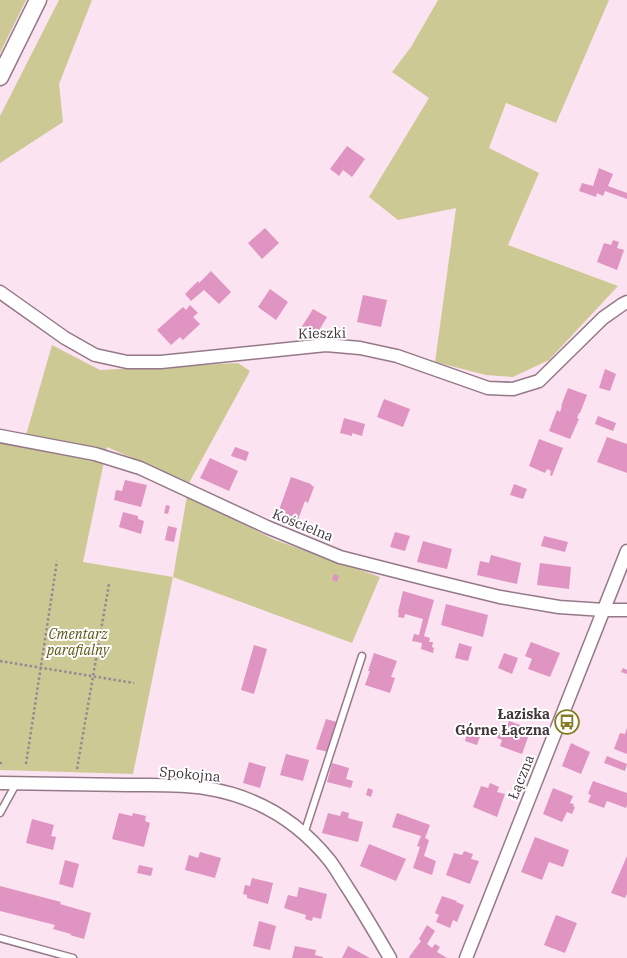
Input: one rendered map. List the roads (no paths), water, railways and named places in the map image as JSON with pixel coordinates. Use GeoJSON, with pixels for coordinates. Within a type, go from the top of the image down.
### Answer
{"type":"FeatureCollection","features":[{"type":"Feature","properties":{"kind":"street"},"geometry":{"type":"LineString","coordinates":[[0,77],[38,0]]}},
{"type":"Feature","properties":{"kind":"street","name":"Kieszki"},"geometry":{"type":"LineString","coordinates":[[0,292],[65,338],[95,355],[127,362],[161,362],[326,345],[360,348],[397,356],[488,388],[513,390],[539,381],[603,318],[626,299]]}},
{"type":"Feature","properties":{"kind":"street","name":"Kościelna"},"geometry":{"type":"LineString","coordinates":[[0,436],[95,454],[140,468],[267,527],[340,557],[500,597],[559,607],[627,610]]}},
{"type":"Feature","properties":{"kind":"street","name":"Łączna"},"geometry":{"type":"LineString","coordinates":[[466,958],[627,551]]}},
{"type":"Feature","properties":{"kind":"street","name":"Spokojna"},"geometry":{"type":"LineString","coordinates":[[0,783],[160,785],[204,788],[232,794],[255,802],[275,812],[304,834],[330,862],[359,905],[390,958]]}},
{"type":"Feature","properties":{"kind":"lane"},"geometry":{"type":"LineString","coordinates":[[304,834],[362,656]]}},
{"type":"Feature","properties":{"kind":"lane"},"geometry":{"type":"LineString","coordinates":[[0,813],[16,784]]}},
{"type":"Feature","properties":{"kind":"lane"},"geometry":{"type":"LineString","coordinates":[[0,938],[73,958]]}},
{"type":"Feature","properties":{"kind":"place","name":"Łaziska Górne Łączna"},"geometry":{"type":"Point","coordinates":[567,722]}},
{"type":"Feature","properties":{"kind":"park label","name":"Cmentarz parafialny"},"geometry":{"type":"Point","coordinates":[78,642]}}]}
